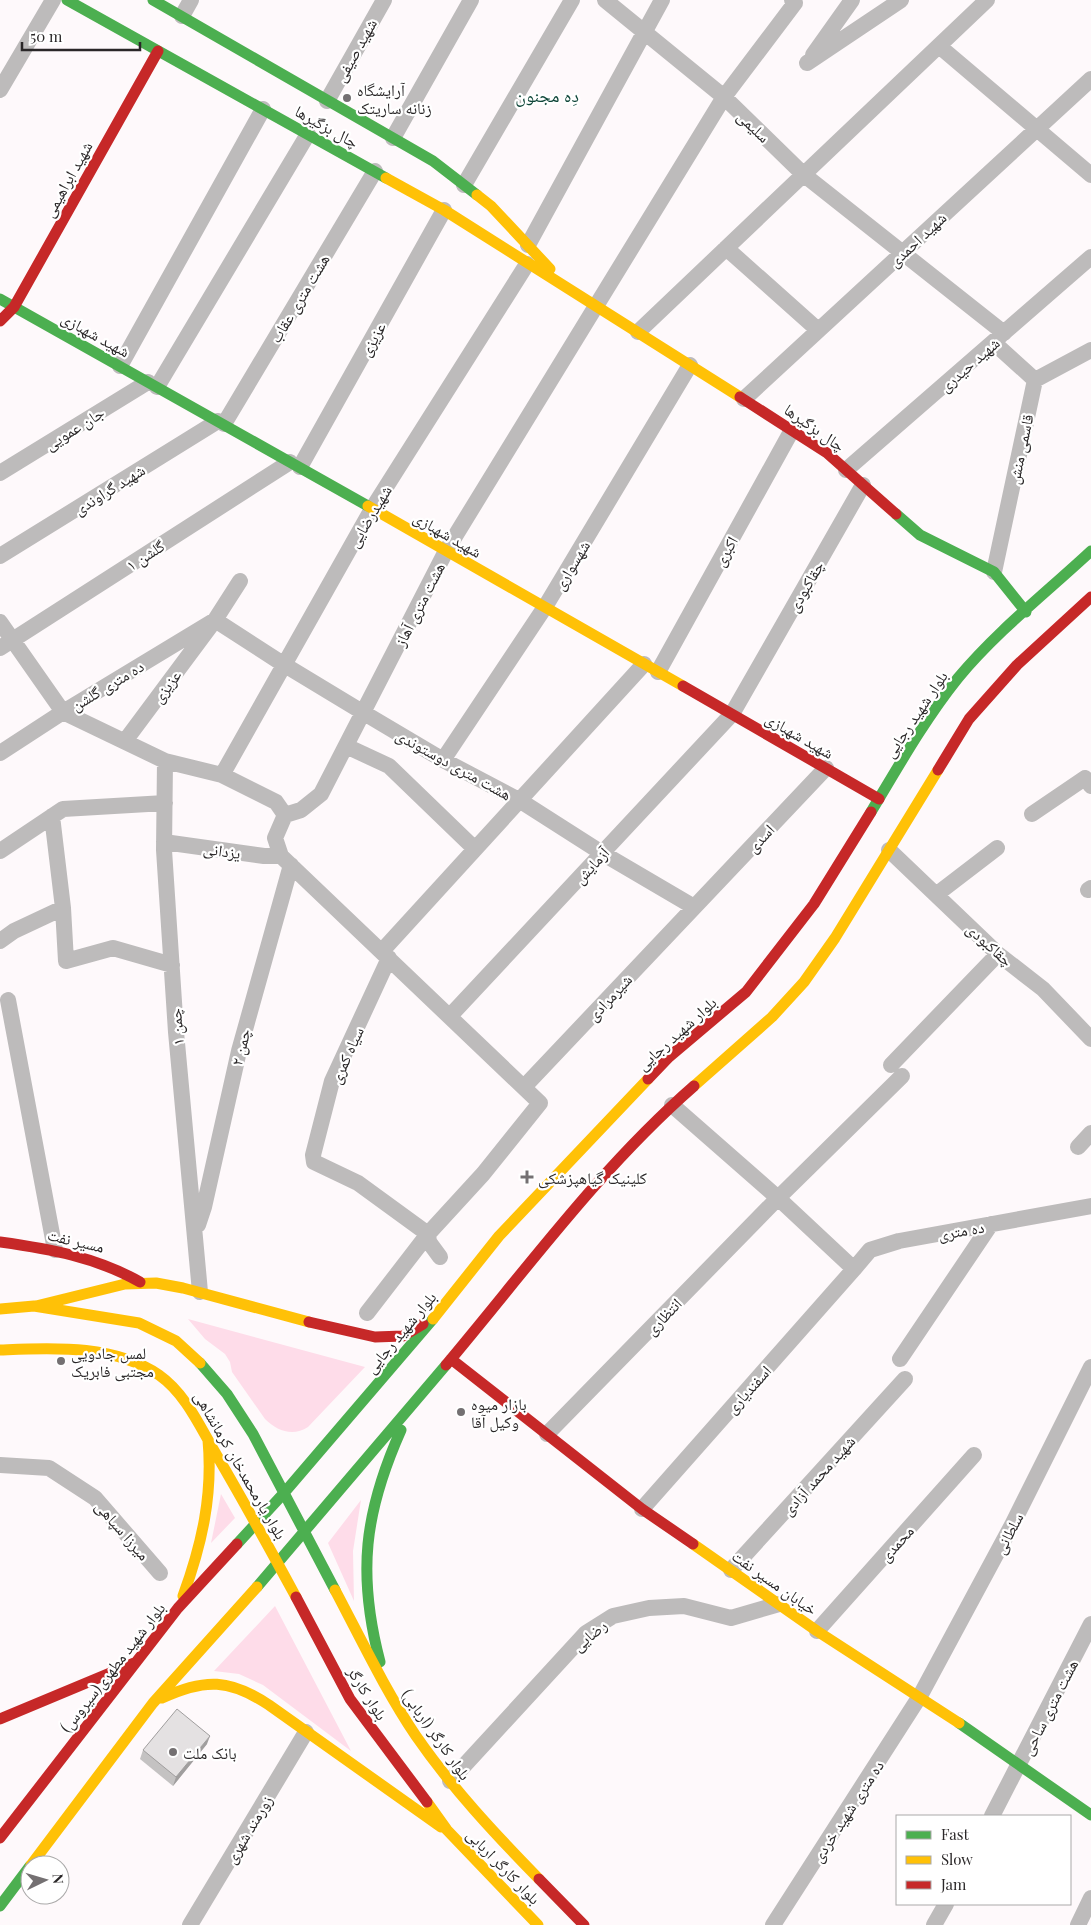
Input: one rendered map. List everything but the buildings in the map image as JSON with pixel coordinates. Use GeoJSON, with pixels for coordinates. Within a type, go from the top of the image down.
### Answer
{"type":"FeatureCollection","features":[{"type":"Feature","properties":{"kind":"main road","name":"چال بزگیرها"},"geometry":{"type":"LineString","coordinates":[[67,0],[444,210],[744,399],[827,452],[920,535],[994,572],[1026,612]]}},
{"type":"Feature","properties":{"kind":"main road","name":"چال بزگیرها"},"geometry":{"type":"LineString","coordinates":[[153,0],[433,161],[491,206],[568,288]]}},
{"type":"Feature","properties":{"kind":"main road","name":"شهید ابراهیمی"},"geometry":{"type":"LineString","coordinates":[[0,321],[14,307],[158,51]]}},
{"type":"Feature","properties":{"kind":"main road","name":"شهید شهبازی"},"geometry":{"type":"LineString","coordinates":[[0,299],[545,607],[879,799]]}},
{"type":"Feature","properties":{"kind":"main road","name":"بلوار شهید رجایی"},"geometry":{"type":"LineString","coordinates":[[256,1522],[284,1493],[441,1309],[499,1236],[662,1064],[749,995],[814,904],[910,748],[958,678],[1091,551]]}},
{"type":"Feature","properties":{"kind":"main road"},"geometry":{"type":"LineString","coordinates":[[38,1855],[152,1703],[279,1563],[451,1360],[556,1229],[672,1105],[769,1014],[822,957],[969,719],[1017,665],[1091,596]]}},
{"type":"Feature","properties":{"kind":"main road","name":"مسیر نفت"},"geometry":{"type":"LineString","coordinates":[[0,1242],[55,1250],[95,1259],[116,1268],[140,1282]]}},
{"type":"Feature","properties":{"kind":"main road"},"geometry":{"type":"LineString","coordinates":[[34,1306],[140,1282],[169,1285],[200,1292],[334,1329],[390,1338],[403,1336],[415,1331],[441,1309]]}},
{"type":"Feature","properties":{"kind":"main road","name":"بلوار یارمحمدخان کرمانشاهی"},"geometry":{"type":"LineString","coordinates":[[0,1309],[34,1306],[139,1323],[153,1328],[176,1341],[198,1361],[227,1394],[253,1434],[304,1533]]}},
{"type":"Feature","properties":{"kind":"main road","name":"بلوار یارمحمدخان کرمانشاهی"},"geometry":{"type":"LineString","coordinates":[[0,1350],[57,1348],[104,1353],[131,1361],[159,1375],[182,1396],[279,1563]]}},
{"type":"Feature","properties":{"kind":"main road","name":"خیابان مسیر نفت"},"geometry":{"type":"LineString","coordinates":[[451,1360],[642,1509],[817,1631],[920,1696],[1091,1815]]}},
{"type":"Feature","properties":{"kind":"main road"},"geometry":{"type":"LineString","coordinates":[[397,1708],[372,1634],[364,1588],[365,1561],[368,1532],[376,1494],[392,1450],[416,1401]]}},
{"type":"Feature","properties":{"kind":"main road"},"geometry":{"type":"LineString","coordinates":[[178,1608],[203,1536],[210,1500],[212,1472],[208,1439]]}},
{"type":"Feature","properties":{"kind":"main road","name":"بلوار شهید مطهری(سیروس)"},"geometry":{"type":"LineString","coordinates":[[0,1838],[178,1608],[256,1522]]}},
{"type":"Feature","properties":{"kind":"main road","name":"بلوار کارگر (اربابی)"},"geometry":{"type":"LineString","coordinates":[[304,1533],[397,1708],[481,1820],[584,1925]]}},
{"type":"Feature","properties":{"kind":"main road","name":"بلوار کارگر"},"geometry":{"type":"LineString","coordinates":[[279,1563],[350,1699],[447,1830]]}},
{"type":"Feature","properties":{"kind":"main road"},"geometry":{"type":"LineString","coordinates":[[0,1719],[135,1662]]}},
{"type":"Feature","properties":{"kind":"main road"},"geometry":{"type":"LineString","coordinates":[[364,1672],[381,1678]]}},
{"type":"Feature","properties":{"kind":"main road"},"geometry":{"type":"LineString","coordinates":[[350,1699],[349,1689],[353,1677]]}},
{"type":"Feature","properties":{"kind":"main road"},"geometry":{"type":"LineString","coordinates":[[152,1703],[181,1689],[200,1684],[217,1683],[232,1686],[264,1703],[447,1830]]}},
{"type":"Feature","properties":{"kind":"main road","name":"بلوار کارگر اربابی"},"geometry":{"type":"LineString","coordinates":[[447,1830],[538,1925]]}},
{"type":"Feature","properties":{"kind":"main road"},"geometry":{"type":"LineString","coordinates":[[0,1906],[20,1879]]}},
{"type":"Feature","properties":{"kind":"street"},"geometry":{"type":"LineString","coordinates":[[0,90],[53,0]]}},
{"type":"Feature","properties":{"kind":"street"},"geometry":{"type":"LineString","coordinates":[[182,16],[192,0]]}},
{"type":"Feature","properties":{"kind":"street","name":"شهید صیفی"},"geometry":{"type":"LineString","coordinates":[[327,101],[384,0]]}},
{"type":"Feature","properties":{"kind":"street"},"geometry":{"type":"LineString","coordinates":[[393,138],[471,0]]}},
{"type":"Feature","properties":{"kind":"street"},"geometry":{"type":"LineString","coordinates":[[464,185],[572,0]]}},
{"type":"Feature","properties":{"kind":"street","name":"سلیمی"},"geometry":{"type":"LineString","coordinates":[[605,0],[724,98],[803,174],[904,252],[999,338]]}},
{"type":"Feature","properties":{"kind":"street"},"geometry":{"type":"LineString","coordinates":[[528,245],[662,0]]}},
{"type":"Feature","properties":{"kind":"street","name":"هشت متری آهاز"},"geometry":{"type":"LineString","coordinates":[[285,815],[301,810],[321,794],[446,551],[595,305],[724,98],[795,2],[792,0]]}},
{"type":"Feature","properties":{"kind":"street"},"geometry":{"type":"LineString","coordinates":[[852,0],[807,63],[901,0]]}},
{"type":"Feature","properties":{"kind":"street"},"geometry":{"type":"LineString","coordinates":[[638,332],[987,0]]}},
{"type":"Feature","properties":{"kind":"street"},"geometry":{"type":"LineString","coordinates":[[938,46],[1091,175]]}},
{"type":"Feature","properties":{"kind":"street","name":"شهید احمدی"},"geometry":{"type":"LineString","coordinates":[[744,399],[1091,80]]}},
{"type":"Feature","properties":{"kind":"street"},"geometry":{"type":"LineString","coordinates":[[120,366],[263,109]]}},
{"type":"Feature","properties":{"kind":"street"},"geometry":{"type":"LineString","coordinates":[[152,384],[308,134]]}},
{"type":"Feature","properties":{"kind":"street","name":"هشت متری عقاب"},"geometry":{"type":"LineString","coordinates":[[221,423],[375,171]]}},
{"type":"Feature","properties":{"kind":"street","name":"عزیزی"},"geometry":{"type":"LineString","coordinates":[[295,465],[444,210]]}},
{"type":"Feature","properties":{"kind":"street"},"geometry":{"type":"LineString","coordinates":[[726,248],[818,330]]}},
{"type":"Feature","properties":{"kind":"street","name":"شهید حیدری"},"geometry":{"type":"LineString","coordinates":[[846,470],[1091,257]]}},
{"type":"Feature","properties":{"kind":"street","name":"شهیدرضایی"},"geometry":{"type":"LineString","coordinates":[[222,775],[372,509],[527,264]]}},
{"type":"Feature","properties":{"kind":"street"},"geometry":{"type":"LineString","coordinates":[[999,338],[1035,380],[1091,350]]}},
{"type":"Feature","properties":{"kind":"street","name":"شهسواری"},"geometry":{"type":"LineString","coordinates":[[443,760],[545,607],[690,365]]}},
{"type":"Feature","properties":{"kind":"street","name":"قاسمی منش"},"geometry":{"type":"LineString","coordinates":[[994,572],[1035,380]]}},
{"type":"Feature","properties":{"kind":"street","name":"جان عمویی"},"geometry":{"type":"LineString","coordinates":[[0,473],[152,384]]}},
{"type":"Feature","properties":{"kind":"street","name":"شهید گراوندی"},"geometry":{"type":"LineString","coordinates":[[0,556],[221,423]]}},
{"type":"Feature","properties":{"kind":"street","name":"اکبری"},"geometry":{"type":"LineString","coordinates":[[519,800],[651,668],[792,430]]}},
{"type":"Feature","properties":{"kind":"street","name":"گلشن ۱"},"geometry":{"type":"LineString","coordinates":[[6,644],[295,465]]}},
{"type":"Feature","properties":{"kind":"street","name":"چقاکبودی"},"geometry":{"type":"LineString","coordinates":[[732,714],[863,485]]}},
{"type":"Feature","properties":{"kind":"street","name":"عزیزی"},"geometry":{"type":"LineString","coordinates":[[125,741],[215,620],[240,581]]}},
{"type":"Feature","properties":{"kind":"street","name":"هشت متری دوستوندی"},"geometry":{"type":"LineString","coordinates":[[215,620],[364,713],[443,760],[519,800],[602,853],[694,907]]}},
{"type":"Feature","properties":{"kind":"street","name":"ده متری گلشن"},"geometry":{"type":"LineString","coordinates":[[0,753],[63,712],[215,620]]}},
{"type":"Feature","properties":{"kind":"street"},"geometry":{"type":"LineString","coordinates":[[0,622],[6,644],[63,712],[165,760],[222,775],[276,802],[285,815],[275,838],[286,860],[540,1103],[484,1174],[428,1234],[367,1313]]}},
{"type":"Feature","properties":{"kind":"street","name":"آزمایش"},"geometry":{"type":"LineString","coordinates":[[450,1016],[732,714]]}},
{"type":"Feature","properties":{"kind":"street"},"geometry":{"type":"LineString","coordinates":[[346,746],[389,766],[475,849]]}},
{"type":"Feature","properties":{"kind":"street","name":"چمن ۱"},"geometry":{"type":"LineString","coordinates":[[165,760],[164,842],[172,964],[200,1292]]}},
{"type":"Feature","properties":{"kind":"street","name":"اسدی"},"geometry":{"type":"LineString","coordinates":[[694,907],[826,768]]}},
{"type":"Feature","properties":{"kind":"street"},"geometry":{"type":"LineString","coordinates":[[1032,814],[1085,778],[1091,786]]}},
{"type":"Feature","properties":{"kind":"street","name":"سیاه کمری"},"geometry":{"type":"LineString","coordinates":[[428,1234],[358,1182],[325,1169],[314,1162],[313,1154],[332,1081],[385,955],[519,800]]}},
{"type":"Feature","properties":{"kind":"street"},"geometry":{"type":"LineString","coordinates":[[0,851],[57,812],[165,802]]}},
{"type":"Feature","properties":{"kind":"street"},"geometry":{"type":"LineString","coordinates":[[57,812],[66,961],[113,948],[172,964]]}},
{"type":"Feature","properties":{"kind":"street","name":"یزدانی"},"geometry":{"type":"LineString","coordinates":[[164,842],[286,860]]}},
{"type":"Feature","properties":{"kind":"street"},"geometry":{"type":"LineString","coordinates":[[937,894],[997,848]]}},
{"type":"Feature","properties":{"kind":"street","name":"چقاکبودی"},"geometry":{"type":"LineString","coordinates":[[889,850],[998,954],[1043,989],[1091,1039]]}},
{"type":"Feature","properties":{"kind":"street","name":"چمن ۲"},"geometry":{"type":"LineString","coordinates":[[196,1232],[204,1207],[238,1051],[286,860]]}},
{"type":"Feature","properties":{"kind":"street","name":"شیرمرادی"},"geometry":{"type":"LineString","coordinates":[[524,1087],[694,907]]}},
{"type":"Feature","properties":{"kind":"street"},"geometry":{"type":"LineString","coordinates":[[0,941],[14,931],[63,908]]}},
{"type":"Feature","properties":{"kind":"street","name":"انتظاری"},"geometry":{"type":"LineString","coordinates":[[547,1434],[778,1198],[897,1071],[998,954]]}},
{"type":"Feature","properties":{"kind":"street"},"geometry":{"type":"LineString","coordinates":[[8,1000],[55,1250]]}},
{"type":"Feature","properties":{"kind":"street"},"geometry":{"type":"LineString","coordinates":[[672,1105],[778,1198],[849,1264]]}},
{"type":"Feature","properties":{"kind":"street"},"geometry":{"type":"LineString","coordinates":[[1078,1147],[1091,1133]]}},
{"type":"Feature","properties":{"kind":"street","name":"ده متری"},"geometry":{"type":"LineString","coordinates":[[849,1264],[870,1250],[899,1241],[1091,1206]]}},
{"type":"Feature","properties":{"kind":"street"},"geometry":{"type":"LineString","coordinates":[[900,1359],[991,1224]]}},
{"type":"Feature","properties":{"kind":"street"},"geometry":{"type":"LineString","coordinates":[[428,1234],[428,1242],[440,1257]]}},
{"type":"Feature","properties":{"kind":"street","name":"اسفندیاری"},"geometry":{"type":"LineString","coordinates":[[642,1509],[849,1264]]}},
{"type":"Feature","properties":{"kind":"street","name":"سلطانی"},"geometry":{"type":"LineString","coordinates":[[920,1696],[1012,1525],[1091,1368]]}},
{"type":"Feature","properties":{"kind":"street","name":"شهید محمد آزادی"},"geometry":{"type":"LineString","coordinates":[[731,1570],[905,1379]]}},
{"type":"Feature","properties":{"kind":"street","name":"محمدی"},"geometry":{"type":"LineString","coordinates":[[817,1631],[974,1455]]}},
{"type":"Feature","properties":{"kind":"street","name":"میرزا سپاهی"},"geometry":{"type":"LineString","coordinates":[[0,1465],[49,1468],[95,1498],[160,1573]]}},
{"type":"Feature","properties":{"kind":"street","name":"رضایی"},"geometry":{"type":"LineString","coordinates":[[450,1780],[586,1633],[613,1616],[649,1608],[684,1606],[731,1618],[779,1604]]}},
{"type":"Feature","properties":{"kind":"street","name":"هشت متری ساحی"},"geometry":{"type":"LineString","coordinates":[[993,1815],[1091,1624]]}},
{"type":"Feature","properties":{"kind":"street","name":"ده متری شهید خردی"},"geometry":{"type":"LineString","coordinates":[[773,1925],[920,1696]]}},
{"type":"Feature","properties":{"kind":"street","name":"زورمند شهری"},"geometry":{"type":"LineString","coordinates":[[190,1925],[306,1732]]}},
{"type":"Feature","properties":{"kind":"street"},"geometry":{"type":"LineString","coordinates":[[1078,1925],[1091,1898]]}},
{"type":"Feature","properties":{"kind":"street"},"geometry":{"type":"LineString","coordinates":[[934,1925],[945,1905]]}},
{"type":"Feature","properties":{"kind":"shaded area"},"geometry":{"type":"Polygon","coordinates":[[[188,1319],[365,1367],[308,1427],[297,1432],[285,1431],[275,1427],[265,1419],[232,1372],[230,1362],[225,1354],[205,1339],[188,1319]]]}},
{"type":"Feature","properties":{"kind":"shaded area"},"geometry":{"type":"Polygon","coordinates":[[[221,1494],[235,1518],[211,1543],[221,1494]]]}},
{"type":"Feature","properties":{"kind":"shaded area"},"geometry":{"type":"Polygon","coordinates":[[[361,1500],[353,1551],[354,1601],[328,1543],[361,1500]]]}},
{"type":"Feature","properties":{"kind":"shaded area"},"geometry":{"type":"Polygon","coordinates":[[[275,1606],[351,1751],[263,1685],[239,1674],[214,1671],[275,1606]]]}},
{"type":"Feature","properties":{"kind":"traffic: fast"},"geometry":{"type":"LineString","coordinates":[[67,0],[386,178]]}},
{"type":"Feature","properties":{"kind":"traffic: fast"},"geometry":{"type":"LineString","coordinates":[[153,0],[433,161],[477,195]]}},
{"type":"Feature","properties":{"kind":"traffic: fast"},"geometry":{"type":"LineString","coordinates":[[0,299],[368,506]]}},
{"type":"Feature","properties":{"kind":"traffic: fast"},"geometry":{"type":"LineString","coordinates":[[896,514],[920,535],[994,572],[1026,612]]}},
{"type":"Feature","properties":{"kind":"traffic: fast"},"geometry":{"type":"LineString","coordinates":[[871,812],[923,727],[958,678],[989,644],[1091,551]]}},
{"type":"Feature","properties":{"kind":"traffic: fast"},"geometry":{"type":"LineString","coordinates":[[237,1544],[284,1493],[433,1319]]}},
{"type":"Feature","properties":{"kind":"traffic: fast"},"geometry":{"type":"LineString","coordinates":[[200,1363],[227,1394],[253,1434],[335,1590]]}},
{"type":"Feature","properties":{"kind":"traffic: fast"},"geometry":{"type":"LineString","coordinates":[[257,1587],[446,1365]]}},
{"type":"Feature","properties":{"kind":"traffic: fast"},"geometry":{"type":"LineString","coordinates":[[380,1662],[368,1600],[368,1544],[379,1489],[401,1430]]}},
{"type":"Feature","properties":{"kind":"traffic: fast"},"geometry":{"type":"LineString","coordinates":[[959,1723],[1091,1815]]}},
{"type":"Feature","properties":{"kind":"traffic: fast"},"geometry":{"type":"LineString","coordinates":[[0,1906],[20,1879]]}},
{"type":"Feature","properties":{"kind":"traffic: slow"},"geometry":{"type":"LineString","coordinates":[[386,178],[444,210],[740,397]]}},
{"type":"Feature","properties":{"kind":"traffic: slow"},"geometry":{"type":"LineString","coordinates":[[477,195],[491,206],[550,269]]}},
{"type":"Feature","properties":{"kind":"traffic: slow"},"geometry":{"type":"LineString","coordinates":[[368,506],[683,686]]}},
{"type":"Feature","properties":{"kind":"traffic: slow"},"geometry":{"type":"LineString","coordinates":[[694,1086],[772,1017],[804,982],[835,938],[938,770]]}},
{"type":"Feature","properties":{"kind":"traffic: slow"},"geometry":{"type":"LineString","coordinates":[[433,1319],[499,1236],[648,1079]]}},
{"type":"Feature","properties":{"kind":"traffic: slow"},"geometry":{"type":"LineString","coordinates":[[36,1306],[125,1284],[156,1283],[183,1288],[309,1322]]}},
{"type":"Feature","properties":{"kind":"traffic: slow"},"geometry":{"type":"LineString","coordinates":[[0,1309],[34,1306],[139,1323],[176,1341],[200,1363]]}},
{"type":"Feature","properties":{"kind":"traffic: slow"},"geometry":{"type":"LineString","coordinates":[[0,1350],[61,1349],[102,1353],[141,1365],[169,1383],[185,1401],[198,1422],[296,1597]]}},
{"type":"Feature","properties":{"kind":"traffic: slow"},"geometry":{"type":"LineString","coordinates":[[183,1596],[196,1557],[205,1519],[209,1480],[208,1440]]}},
{"type":"Feature","properties":{"kind":"traffic: slow"},"geometry":{"type":"LineString","coordinates":[[693,1544],[817,1631],[959,1723]]}},
{"type":"Feature","properties":{"kind":"traffic: slow"},"geometry":{"type":"LineString","coordinates":[[39,1855],[153,1703],[257,1587]]}},
{"type":"Feature","properties":{"kind":"traffic: slow"},"geometry":{"type":"LineString","coordinates":[[335,1590],[384,1683],[416,1736],[474,1810],[539,1879]]}},
{"type":"Feature","properties":{"kind":"traffic: slow"},"geometry":{"type":"LineString","coordinates":[[162,1698],[191,1687],[217,1684],[242,1690],[255,1696],[441,1827]]}},
{"type":"Feature","properties":{"kind":"traffic: slow"},"geometry":{"type":"LineString","coordinates":[[427,1802],[447,1830],[538,1925]]}},
{"type":"Feature","properties":{"kind":"traffic: jam"},"geometry":{"type":"LineString","coordinates":[[0,321],[14,307],[158,51]]}},
{"type":"Feature","properties":{"kind":"traffic: jam"},"geometry":{"type":"LineString","coordinates":[[740,397],[827,453],[896,514]]}},
{"type":"Feature","properties":{"kind":"traffic: jam"},"geometry":{"type":"LineString","coordinates":[[938,770],[969,719],[1017,665],[1091,597]]}},
{"type":"Feature","properties":{"kind":"traffic: jam"},"geometry":{"type":"LineString","coordinates":[[683,686],[879,799]]}},
{"type":"Feature","properties":{"kind":"traffic: jam"},"geometry":{"type":"LineString","coordinates":[[648,1079],[669,1057],[746,992],[814,904],[871,812]]}},
{"type":"Feature","properties":{"kind":"traffic: jam"},"geometry":{"type":"LineString","coordinates":[[446,1365],[595,1185],[694,1086]]}},
{"type":"Feature","properties":{"kind":"traffic: jam"},"geometry":{"type":"LineString","coordinates":[[0,1242],[90,1260],[140,1282]]}},
{"type":"Feature","properties":{"kind":"traffic: jam"},"geometry":{"type":"LineString","coordinates":[[309,1322],[375,1337],[403,1336],[423,1324]]}},
{"type":"Feature","properties":{"kind":"traffic: jam"},"geometry":{"type":"LineString","coordinates":[[451,1359],[642,1509],[693,1544]]}},
{"type":"Feature","properties":{"kind":"traffic: jam"},"geometry":{"type":"LineString","coordinates":[[0,1838],[178,1608],[237,1544]]}},
{"type":"Feature","properties":{"kind":"traffic: jam"},"geometry":{"type":"LineString","coordinates":[[296,1597],[350,1699],[427,1802]]}},
{"type":"Feature","properties":{"kind":"traffic: jam"},"geometry":{"type":"LineString","coordinates":[[0,1719],[134,1663]]}},
{"type":"Feature","properties":{"kind":"traffic: jam"},"geometry":{"type":"LineString","coordinates":[[539,1879],[584,1925]]}},
{"type":"Feature","properties":{"kind":"place","name":"آرایشگاه زنانه ساریتک"},"geometry":{"type":"Point","coordinates":[347,98]}},
{"type":"Feature","properties":{"kind":"place","name":"کلینیک گیاهپزشکی"},"geometry":{"type":"Point","coordinates":[527,1177]}},
{"type":"Feature","properties":{"kind":"place","name":"لمس جادویی مجتبی فابریک"},"geometry":{"type":"Point","coordinates":[61,1361]}},
{"type":"Feature","properties":{"kind":"place","name":"بازار میوه وکیل آقا"},"geometry":{"type":"Point","coordinates":[461,1412]}},
{"type":"Feature","properties":{"kind":"place","name":"بانک ملت"},"geometry":{"type":"Point","coordinates":[173,1752]}},
{"type":"Feature","properties":{"kind":"district","name":"دِه مجنون"},"geometry":{"type":"Point","coordinates":[547,95]}}]}
